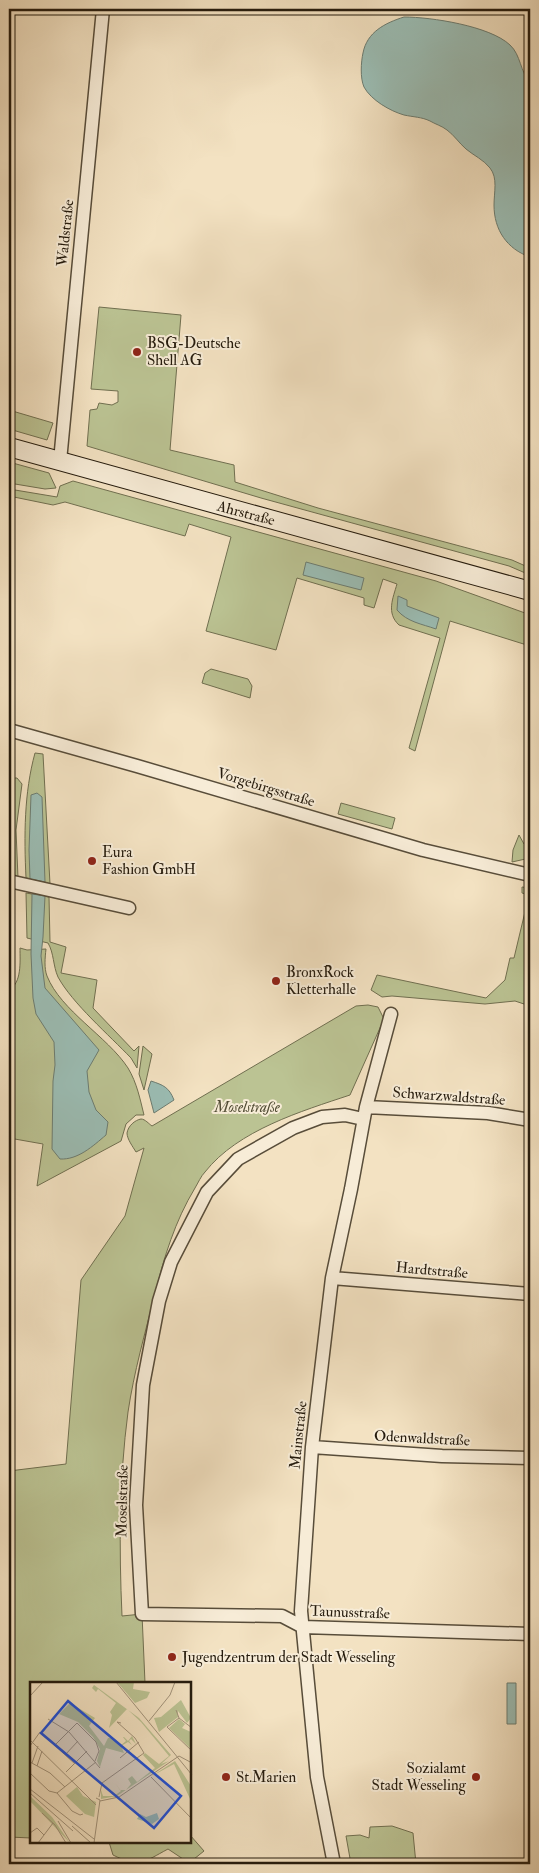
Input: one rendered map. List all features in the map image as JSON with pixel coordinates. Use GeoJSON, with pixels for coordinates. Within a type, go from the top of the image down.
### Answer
{"type":"FeatureCollection","features":[{"type":"Feature","properties":{"kind":"main road","name":"Ahrstraße"},"geometry":{"type":"LineString","coordinates":[[9,447],[530,591]]}},
{"type":"Feature","properties":{"kind":"main road","name":"Ahrstraße"},"geometry":{"type":"LineString","coordinates":[[484,579],[530,604]]}},
{"type":"Feature","properties":{"kind":"street","name":"Waldstraße"},"geometry":{"type":"LineString","coordinates":[[60,461],[104,9]]}},
{"type":"Feature","properties":{"kind":"street","name":"Vorgebirgsstraße"},"geometry":{"type":"LineString","coordinates":[[9,730],[423,850],[530,875]]}},
{"type":"Feature","properties":{"kind":"street"},"geometry":{"type":"LineString","coordinates":[[515,872],[530,865]]}},
{"type":"Feature","properties":{"kind":"street"},"geometry":{"type":"LineString","coordinates":[[9,881],[129,908]]}},
{"type":"Feature","properties":{"kind":"street","name":"Mainstraße"},"geometry":{"type":"LineString","coordinates":[[334,1864],[316,1777],[301,1611],[312,1447],[332,1278],[365,1113],[391,1014]]}},
{"type":"Feature","properties":{"kind":"street","name":"Schwarzwaldstraße"},"geometry":{"type":"LineString","coordinates":[[365,1113],[488,1113],[530,1120]]}},
{"type":"Feature","properties":{"kind":"street","name":"Moselstraße"},"geometry":{"type":"LineString","coordinates":[[142,1614],[136,1505],[144,1385],[159,1301],[171,1262],[207,1192],[238,1159],[292,1128],[322,1117],[365,1113]]}},
{"type":"Feature","properties":{"kind":"street","name":"Hardtstraße"},"geometry":{"type":"LineString","coordinates":[[332,1278],[530,1294]]}},
{"type":"Feature","properties":{"kind":"street","name":"Odenwaldstraße"},"geometry":{"type":"LineString","coordinates":[[312,1447],[442,1456],[530,1458]]}},
{"type":"Feature","properties":{"kind":"street","name":"Taunusstraße"},"geometry":{"type":"LineString","coordinates":[[142,1614],[282,1616],[303,1627],[530,1634]]}},
{"type":"Feature","properties":{"kind":"green space","name":"BSG-Deutsche Shell AG"},"geometry":{"type":"Polygon","coordinates":[[[99,307],[181,315],[170,450],[234,465],[235,482],[318,508],[512,560],[530,568],[530,575],[509,566],[261,498],[87,446],[90,410],[97,409],[99,403],[112,405],[118,402],[118,391],[91,389],[99,307]]]}},
{"type":"Feature","properties":{"kind":"green space"},"geometry":{"type":"Polygon","coordinates":[[[9,410],[53,423],[47,440],[9,429],[9,410]]]}},
{"type":"Feature","properties":{"kind":"green space"},"geometry":{"type":"Polygon","coordinates":[[[9,462],[49,473],[56,488],[45,489],[9,483],[9,462]]]}},
{"type":"Feature","properties":{"kind":"green space"},"geometry":{"type":"Polygon","coordinates":[[[73,481],[436,581],[525,613],[530,616],[530,646],[450,621],[415,751],[409,748],[440,638],[399,625],[395,620],[392,605],[397,584],[383,579],[374,608],[364,605],[364,598],[297,578],[276,650],[206,631],[231,537],[189,524],[185,536],[65,502],[53,505],[9,496],[9,489],[57,497],[60,486],[73,481]]]}},
{"type":"Feature","properties":{"kind":"green space"},"geometry":{"type":"Polygon","coordinates":[[[211,669],[248,679],[252,686],[250,698],[202,683],[205,673],[211,669]]]}},
{"type":"Feature","properties":{"kind":"green space"},"geometry":{"type":"Polygon","coordinates":[[[35,753],[43,754],[50,884],[26,878],[26,815],[31,768],[35,753]]]}},
{"type":"Feature","properties":{"kind":"green space"},"geometry":{"type":"Polygon","coordinates":[[[9,778],[17,778],[22,784],[16,830],[18,878],[14,877],[14,824],[9,812],[9,778]]]}},
{"type":"Feature","properties":{"kind":"green space"},"geometry":{"type":"Polygon","coordinates":[[[341,803],[395,818],[392,829],[338,814],[341,803]]]}},
{"type":"Feature","properties":{"kind":"green space"},"geometry":{"type":"Polygon","coordinates":[[[519,835],[524,844],[530,841],[530,858],[512,862],[513,850],[519,835]]]}},
{"type":"Feature","properties":{"kind":"green space"},"geometry":{"type":"Polygon","coordinates":[[[522,887],[530,888],[530,943],[528,953],[530,954],[530,1006],[515,1001],[485,1004],[392,996],[382,997],[371,990],[377,975],[486,998],[505,980],[510,958],[514,958],[529,895],[522,893],[522,887]]]}},
{"type":"Feature","properties":{"kind":"green space"},"geometry":{"type":"Polygon","coordinates":[[[26,893],[49,897],[50,942],[66,947],[61,973],[97,980],[93,1008],[134,1051],[139,1046],[137,1068],[131,1058],[72,998],[64,987],[56,973],[48,943],[27,938],[26,893]]]}},
{"type":"Feature","properties":{"kind":"green space"},"geometry":{"type":"Polygon","coordinates":[[[20,948],[27,950],[46,949],[46,973],[54,989],[73,1012],[119,1056],[128,1068],[136,1085],[144,1115],[136,1115],[126,1124],[121,1141],[37,1186],[43,1144],[9,1138],[9,1023],[14,997],[9,996],[9,990],[13,987],[18,977],[20,948]]]}},
{"type":"Feature","properties":{"kind":"green space"},"geometry":{"type":"Polygon","coordinates":[[[368,1005],[378,1007],[384,1019],[350,1095],[292,1115],[253,1133],[235,1144],[202,1175],[176,1226],[162,1266],[130,1397],[121,1488],[120,1565],[122,1616],[142,1614],[145,1682],[30,1682],[30,1838],[9,1837],[9,1471],[66,1464],[81,1280],[125,1216],[144,1148],[136,1152],[128,1138],[128,1130],[132,1124],[141,1119],[152,1126],[356,1006],[368,1005]]]}},
{"type":"Feature","properties":{"kind":"green space"},"geometry":{"type":"Polygon","coordinates":[[[143,1046],[152,1054],[144,1090],[139,1074],[143,1046]]]}},
{"type":"Feature","properties":{"kind":"green space"},"geometry":{"type":"Polygon","coordinates":[[[392,1826],[413,1833],[416,1864],[351,1864],[346,1836],[360,1835],[369,1838],[370,1827],[392,1826]]]}},
{"type":"Feature","properties":{"kind":"green space"},"geometry":{"type":"Polygon","coordinates":[[[191,1836],[204,1851],[189,1863],[168,1849],[141,1862],[129,1861],[113,1855],[109,1843],[191,1843],[191,1836]]]}},
{"type":"Feature","properties":{"kind":"water"},"geometry":{"type":"Polygon","coordinates":[[[404,17],[444,21],[475,28],[501,38],[514,49],[530,82],[530,257],[509,244],[499,230],[496,223],[494,205],[494,176],[488,165],[466,149],[445,129],[427,120],[404,115],[387,108],[376,101],[364,87],[361,75],[362,61],[368,39],[384,25],[404,17]]]}},
{"type":"Feature","properties":{"kind":"water"},"geometry":{"type":"Polygon","coordinates":[[[306,562],[364,578],[361,590],[303,575],[306,562]]]}},
{"type":"Feature","properties":{"kind":"water"},"geometry":{"type":"Polygon","coordinates":[[[398,596],[407,600],[407,606],[439,618],[436,629],[415,622],[401,614],[397,610],[398,596]]]}},
{"type":"Feature","properties":{"kind":"water"},"geometry":{"type":"Polygon","coordinates":[[[37,793],[42,797],[45,882],[30,879],[31,795],[37,793]]]}},
{"type":"Feature","properties":{"kind":"water"},"geometry":{"type":"Polygon","coordinates":[[[32,894],[45,896],[41,956],[45,988],[99,1050],[87,1071],[89,1092],[96,1110],[108,1122],[106,1135],[85,1152],[67,1159],[60,1159],[52,1149],[54,1042],[36,1014],[33,998],[31,954],[32,894]]]}},
{"type":"Feature","properties":{"kind":"water"},"geometry":{"type":"Polygon","coordinates":[[[151,1081],[165,1087],[174,1100],[154,1113],[148,1090],[151,1081]]]}},
{"type":"Feature","properties":{"kind":"water"},"geometry":{"type":"Polygon","coordinates":[[[507,1683],[516,1683],[516,1724],[507,1724],[507,1683]]]}},
{"type":"Feature","properties":{"kind":"place","name":"BSG-Deutsche Shell AG"},"geometry":{"type":"Point","coordinates":[137,352]}},
{"type":"Feature","properties":{"kind":"place","name":"Eura Fashion GmbH"},"geometry":{"type":"Point","coordinates":[92,861]}},
{"type":"Feature","properties":{"kind":"place","name":"BronxRock Kletterhalle"},"geometry":{"type":"Point","coordinates":[276,981]}},
{"type":"Feature","properties":{"kind":"place","name":"Jugendzentrum der Stadt Wesseling"},"geometry":{"type":"Point","coordinates":[172,1657]}},
{"type":"Feature","properties":{"kind":"place","name":"St.Marien"},"geometry":{"type":"Point","coordinates":[226,1777]}},
{"type":"Feature","properties":{"kind":"place","name":"Sozialamt Stadt Wesseling"},"geometry":{"type":"Point","coordinates":[476,1777]}}]}
